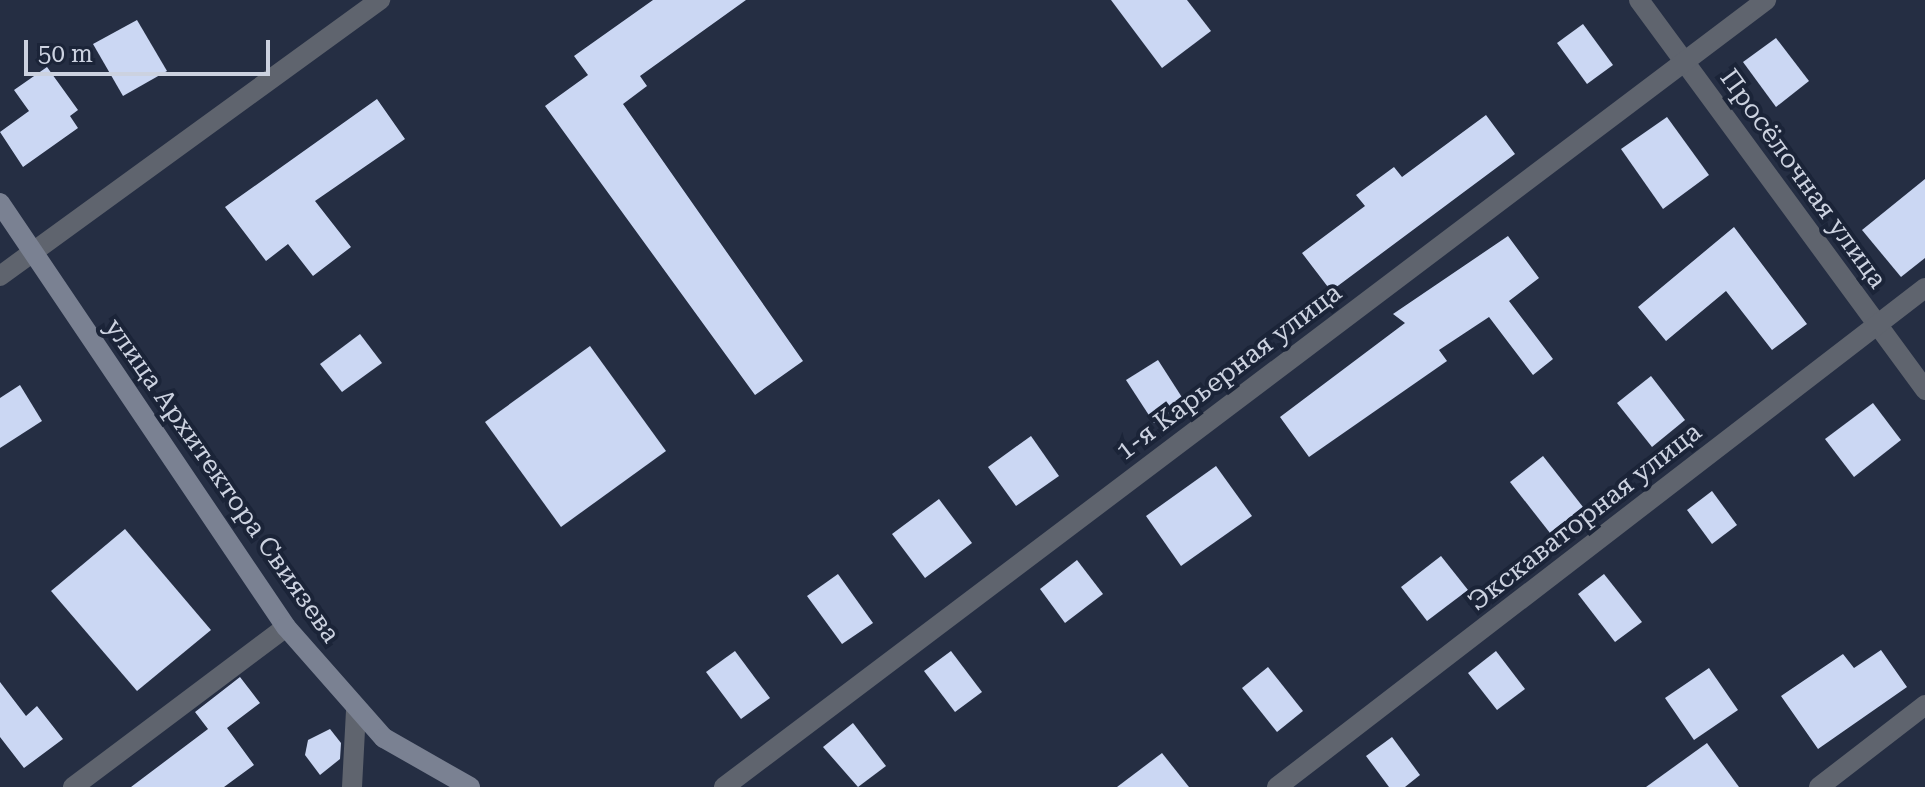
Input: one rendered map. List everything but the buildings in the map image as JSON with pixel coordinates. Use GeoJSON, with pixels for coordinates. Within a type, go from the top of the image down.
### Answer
{"type":"FeatureCollection","features":[{"type":"Feature","properties":{"kind":"main road","name":"улица Архитектора Свиязева"},"geometry":{"type":"LineString","coordinates":[[0,203],[286,627],[356,710],[384,738],[470,787]]}},
{"type":"Feature","properties":{"kind":"street"},"geometry":{"type":"LineString","coordinates":[[0,276],[380,0]]}},
{"type":"Feature","properties":{"kind":"street","name":"Просёлочная улица"},"geometry":{"type":"LineString","coordinates":[[1639,0],[1925,390]]}},
{"type":"Feature","properties":{"kind":"street","name":"1-я Карьерная улица"},"geometry":{"type":"LineString","coordinates":[[724,787],[1766,0]]}},
{"type":"Feature","properties":{"kind":"street","name":"Экскаваторная улица"},"geometry":{"type":"LineString","coordinates":[[1277,787],[1925,288]]}},
{"type":"Feature","properties":{"kind":"street"},"geometry":{"type":"LineString","coordinates":[[73,787],[286,627]]}},
{"type":"Feature","properties":{"kind":"street"},"geometry":{"type":"LineString","coordinates":[[1819,787],[1925,705]]}},
{"type":"Feature","properties":{"kind":"street"},"geometry":{"type":"LineString","coordinates":[[352,787],[356,710]]}}]}
